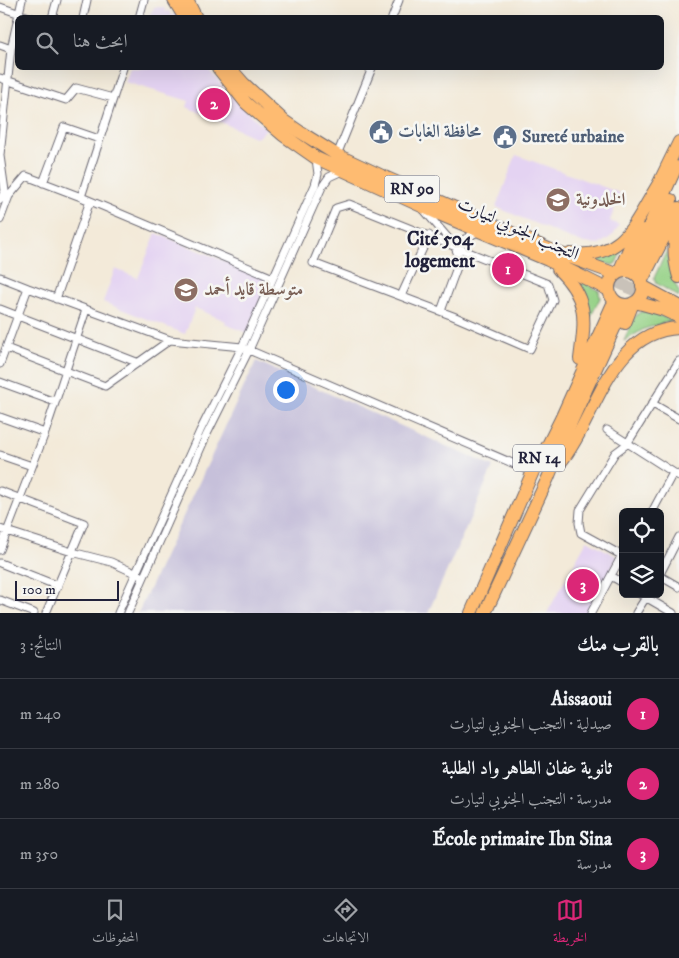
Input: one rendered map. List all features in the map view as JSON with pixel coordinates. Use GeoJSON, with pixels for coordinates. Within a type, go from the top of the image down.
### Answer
{"type":"FeatureCollection","features":[{"type":"Feature","properties":{"kind":"highway"},"geometry":{"type":"LineString","coordinates":[[174,0],[183,15]]}},
{"type":"Feature","properties":{"kind":"highway"},"geometry":{"type":"LineString","coordinates":[[187,0],[194,15]]}},
{"type":"Feature","properties":{"kind":"highway","name":"التجنب الجنوبي لتيارت"},"geometry":{"type":"LineString","coordinates":[[220,70],[246,103],[283,135],[316,158],[420,206],[480,231],[550,256],[618,273]]}},
{"type":"Feature","properties":{"kind":"highway","name":"التجنب الجنوبي لتيارت"},"geometry":{"type":"LineString","coordinates":[[232,70],[284,121],[337,155],[550,256],[613,300]]}},
{"type":"Feature","properties":{"kind":"highway"},"geometry":{"type":"LineString","coordinates":[[538,460],[580,359],[613,300],[610,281],[618,273],[679,142]]}},
{"type":"Feature","properties":{"kind":"highway"},"geometry":{"type":"LineString","coordinates":[[679,160],[637,264],[679,182]]}},
{"type":"Feature","properties":{"kind":"highway"},"geometry":{"type":"LineString","coordinates":[[550,256],[600,253],[612,247],[630,231],[661,180]]}},
{"type":"Feature","properties":{"kind":"highway"},"geometry":{"type":"LineString","coordinates":[[548,478],[584,414],[634,302],[641,295],[642,284],[679,208]]}},
{"type":"Feature","properties":{"kind":"highway"},"geometry":{"type":"LineString","coordinates":[[679,219],[674,240],[674,252],[679,277]]}},
{"type":"Feature","properties":{"kind":"highway"},"geometry":{"type":"LineString","coordinates":[[550,256],[572,284],[584,313],[580,359]]}},
{"type":"Feature","properties":{"kind":"highway"},"geometry":{"type":"LineString","coordinates":[[618,273],[630,272],[639,278],[642,284],[679,306]]}},
{"type":"Feature","properties":{"kind":"highway"},"geometry":{"type":"LineString","coordinates":[[613,300],[620,304],[634,302],[664,310],[679,318]]}},
{"type":"Feature","properties":{"kind":"highway","name":"RN 14"},"geometry":{"type":"LineString","coordinates":[[471,613],[538,460],[561,419],[613,300]]}},
{"type":"Feature","properties":{"kind":"highway","name":"RN 14"},"geometry":{"type":"LineString","coordinates":[[485,613],[548,478],[567,431],[613,300]]}},
{"type":"Feature","properties":{"kind":"highway"},"geometry":{"type":"LineString","coordinates":[[548,478],[562,461],[585,424],[617,363],[627,351],[654,333],[679,328]]}},
{"type":"Feature","properties":{"kind":"street"},"geometry":{"type":"LineString","coordinates":[[18,13],[22,0]]}},
{"type":"Feature","properties":{"kind":"street"},"geometry":{"type":"LineString","coordinates":[[53,15],[56,0]]}},
{"type":"Feature","properties":{"kind":"street"},"geometry":{"type":"LineString","coordinates":[[84,15],[87,0]]}},
{"type":"Feature","properties":{"kind":"street"},"geometry":{"type":"LineString","coordinates":[[140,15],[144,0]]}},
{"type":"Feature","properties":{"kind":"street"},"geometry":{"type":"LineString","coordinates":[[393,15],[399,0]]}},
{"type":"Feature","properties":{"kind":"street"},"geometry":{"type":"LineString","coordinates":[[0,7],[24,15]]}},
{"type":"Feature","properties":{"kind":"street"},"geometry":{"type":"LineString","coordinates":[[0,220],[5,192],[0,156],[3,79],[15,26]]}},
{"type":"Feature","properties":{"kind":"street"},"geometry":{"type":"LineString","coordinates":[[0,45],[10,49]]}},
{"type":"Feature","properties":{"kind":"street"},"geometry":{"type":"LineString","coordinates":[[81,197],[123,70]]}},
{"type":"Feature","properties":{"kind":"street"},"geometry":{"type":"LineString","coordinates":[[337,155],[371,70]]}},
{"type":"Feature","properties":{"kind":"street"},"geometry":{"type":"LineString","coordinates":[[3,79],[66,100],[76,88],[113,98]]}},
{"type":"Feature","properties":{"kind":"street"},"geometry":{"type":"LineString","coordinates":[[43,183],[64,127],[100,139]]}},
{"type":"Feature","properties":{"kind":"street"},"geometry":{"type":"LineString","coordinates":[[118,613],[200,430],[245,348],[273,278],[316,182],[318,170],[316,158]]}},
{"type":"Feature","properties":{"kind":"street"},"geometry":{"type":"LineString","coordinates":[[128,613],[245,348],[322,187],[329,177],[344,171]]}},
{"type":"Feature","properties":{"kind":"street"},"geometry":{"type":"LineString","coordinates":[[0,200],[5,192],[26,176],[81,197],[273,278]]}},
{"type":"Feature","properties":{"kind":"street"},"geometry":{"type":"LineString","coordinates":[[56,298],[90,201]]}},
{"type":"Feature","properties":{"kind":"street"},"geometry":{"type":"LineString","coordinates":[[350,204],[429,235],[548,284],[553,300],[530,349],[441,311],[313,263],[336,208],[350,204]]}},
{"type":"Feature","properties":{"kind":"street"},"geometry":{"type":"LineString","coordinates":[[420,206],[454,245],[460,259],[441,311]]}},
{"type":"Feature","properties":{"kind":"street"},"geometry":{"type":"LineString","coordinates":[[454,245],[480,231]]}},
{"type":"Feature","properties":{"kind":"street"},"geometry":{"type":"LineString","coordinates":[[401,296],[429,235]]}},
{"type":"Feature","properties":{"kind":"street"},"geometry":{"type":"LineString","coordinates":[[0,277],[170,340],[245,348],[533,472]]}},
{"type":"Feature","properties":{"kind":"street"},"geometry":{"type":"LineString","coordinates":[[0,364],[28,288]]}},
{"type":"Feature","properties":{"kind":"street"},"geometry":{"type":"LineString","coordinates":[[0,309],[77,337],[139,363]]}},
{"type":"Feature","properties":{"kind":"street"},"geometry":{"type":"LineString","coordinates":[[0,550],[45,433],[86,310]]}},
{"type":"Feature","properties":{"kind":"street"},"geometry":{"type":"LineString","coordinates":[[6,348],[105,386],[170,340]]}},
{"type":"Feature","properties":{"kind":"street"},"geometry":{"type":"LineString","coordinates":[[619,554],[581,533],[579,523],[580,510],[615,453],[627,444],[679,361]]}},
{"type":"Feature","properties":{"kind":"street"},"geometry":{"type":"LineString","coordinates":[[0,382],[55,402]]}},
{"type":"Feature","properties":{"kind":"street"},"geometry":{"type":"LineString","coordinates":[[652,404],[679,419]]}},
{"type":"Feature","properties":{"kind":"street"},"geometry":{"type":"LineString","coordinates":[[0,417],[45,433]]}},
{"type":"Feature","properties":{"kind":"street"},"geometry":{"type":"LineString","coordinates":[[607,430],[676,474],[655,508]]}},
{"type":"Feature","properties":{"kind":"street"},"geometry":{"type":"LineString","coordinates":[[0,455],[32,466]]}},
{"type":"Feature","properties":{"kind":"street"},"geometry":{"type":"LineString","coordinates":[[174,486],[182,489]]}},
{"type":"Feature","properties":{"kind":"street"},"geometry":{"type":"LineString","coordinates":[[0,491],[84,522],[46,613]]}},
{"type":"Feature","properties":{"kind":"street"},"geometry":{"type":"LineString","coordinates":[[0,529],[72,552],[111,562],[143,576]]}},
{"type":"Feature","properties":{"kind":"street"},"geometry":{"type":"LineString","coordinates":[[664,567],[679,537]]}},
{"type":"Feature","properties":{"kind":"street"},"geometry":{"type":"LineString","coordinates":[[591,613],[619,563]]}},
{"type":"Feature","properties":{"kind":"street"},"geometry":{"type":"LineString","coordinates":[[0,564],[58,586]]}},
{"type":"Feature","properties":{"kind":"street"},"geometry":{"type":"LineString","coordinates":[[611,576],[619,581]]}},
{"type":"Feature","properties":{"kind":"street"},"geometry":{"type":"LineString","coordinates":[[664,578],[679,587]]}},
{"type":"Feature","properties":{"kind":"street"},"geometry":{"type":"LineString","coordinates":[[636,613],[644,598]]}},
{"type":"Feature","properties":{"kind":"street"},"geometry":{"type":"LineString","coordinates":[[650,598],[673,613]]}},
{"type":"Feature","properties":{"kind":"street"},"geometry":{"type":"LineString","coordinates":[[0,600],[34,613]]}},
{"type":"Feature","properties":{"kind":"shaded area"},"geometry":{"type":"Polygon","coordinates":[[[154,8],[164,8],[166,12],[169,11],[171,15],[149,15],[154,8]]]}},
{"type":"Feature","properties":{"kind":"shaded area"},"geometry":{"type":"Polygon","coordinates":[[[129,70],[209,70],[266,129],[257,138],[187,107],[189,101],[125,82],[129,70]]]}},
{"type":"Feature","properties":{"kind":"shaded area","name":"الخلدونية"},"geometry":{"type":"Polygon","coordinates":[[[516,155],[620,193],[610,221],[619,225],[613,235],[599,245],[579,242],[496,207],[516,155]]]}},
{"type":"Feature","properties":{"kind":"shaded area","name":"متوسطة قايد أحمد"},"geometry":{"type":"Polygon","coordinates":[[[156,233],[269,279],[247,333],[225,324],[226,321],[195,308],[185,334],[103,302],[115,269],[138,278],[156,233]]]}},
{"type":"Feature","properties":{"kind":"shaded area"},"geometry":{"type":"Polygon","coordinates":[[[256,361],[493,467],[428,613],[138,613],[256,361]]]}},
{"type":"Feature","properties":{"kind":"shaded area"},"geometry":{"type":"Polygon","coordinates":[[[587,540],[618,557],[587,613],[547,613],[587,540]]]}},
{"type":"Feature","properties":{"kind":"green space"},"geometry":{"type":"Polygon","coordinates":[[[624,246],[616,263],[613,265],[593,260],[607,257],[624,246]]]}},
{"type":"Feature","properties":{"kind":"green space"},"geometry":{"type":"Polygon","coordinates":[[[667,250],[672,277],[679,292],[679,297],[656,283],[654,278],[667,250]]]}},
{"type":"Feature","properties":{"kind":"green space"},"geometry":{"type":"Polygon","coordinates":[[[573,276],[599,291],[600,298],[588,322],[573,276]]]}},
{"type":"Feature","properties":{"kind":"green space"},"geometry":{"type":"Polygon","coordinates":[[[644,311],[673,320],[644,329],[624,341],[631,323],[640,312],[644,311]]]}},
{"type":"Feature","properties":{"kind":"tunnel"},"geometry":{"type":"LineString","coordinates":[[612,306],[633,262]]}},
{"type":"Feature","properties":{"kind":"tunnel"},"geometry":{"type":"LineString","coordinates":[[622,311],[641,266]]}},
{"type":"Feature","properties":{"kind":"place","name":"ثانوية عفان الطاهر واد الطلبة"},"geometry":{"type":"Point","coordinates":[214,104]}},
{"type":"Feature","properties":{"kind":"place","name":"محافظة الغابات"},"geometry":{"type":"Point","coordinates":[381,132]}},
{"type":"Feature","properties":{"kind":"place","name":"Sureté urbaine"},"geometry":{"type":"Point","coordinates":[505,137]}},
{"type":"Feature","properties":{"kind":"place","name":"الخلدونية"},"geometry":{"type":"Point","coordinates":[558,200]}},
{"type":"Feature","properties":{"kind":"place","name":"Aissaoui"},"geometry":{"type":"Point","coordinates":[508,269]}},
{"type":"Feature","properties":{"kind":"place","name":"متوسطة قايد أحمد"},"geometry":{"type":"Point","coordinates":[186,290]}},
{"type":"Feature","properties":{"kind":"place","name":"École primaire Ibn Sina"},"geometry":{"type":"Point","coordinates":[583,585]}},
{"type":"Feature","properties":{"kind":"district","name":"Cité 504 logement"},"geometry":{"type":"Point","coordinates":[440,250]}}]}
